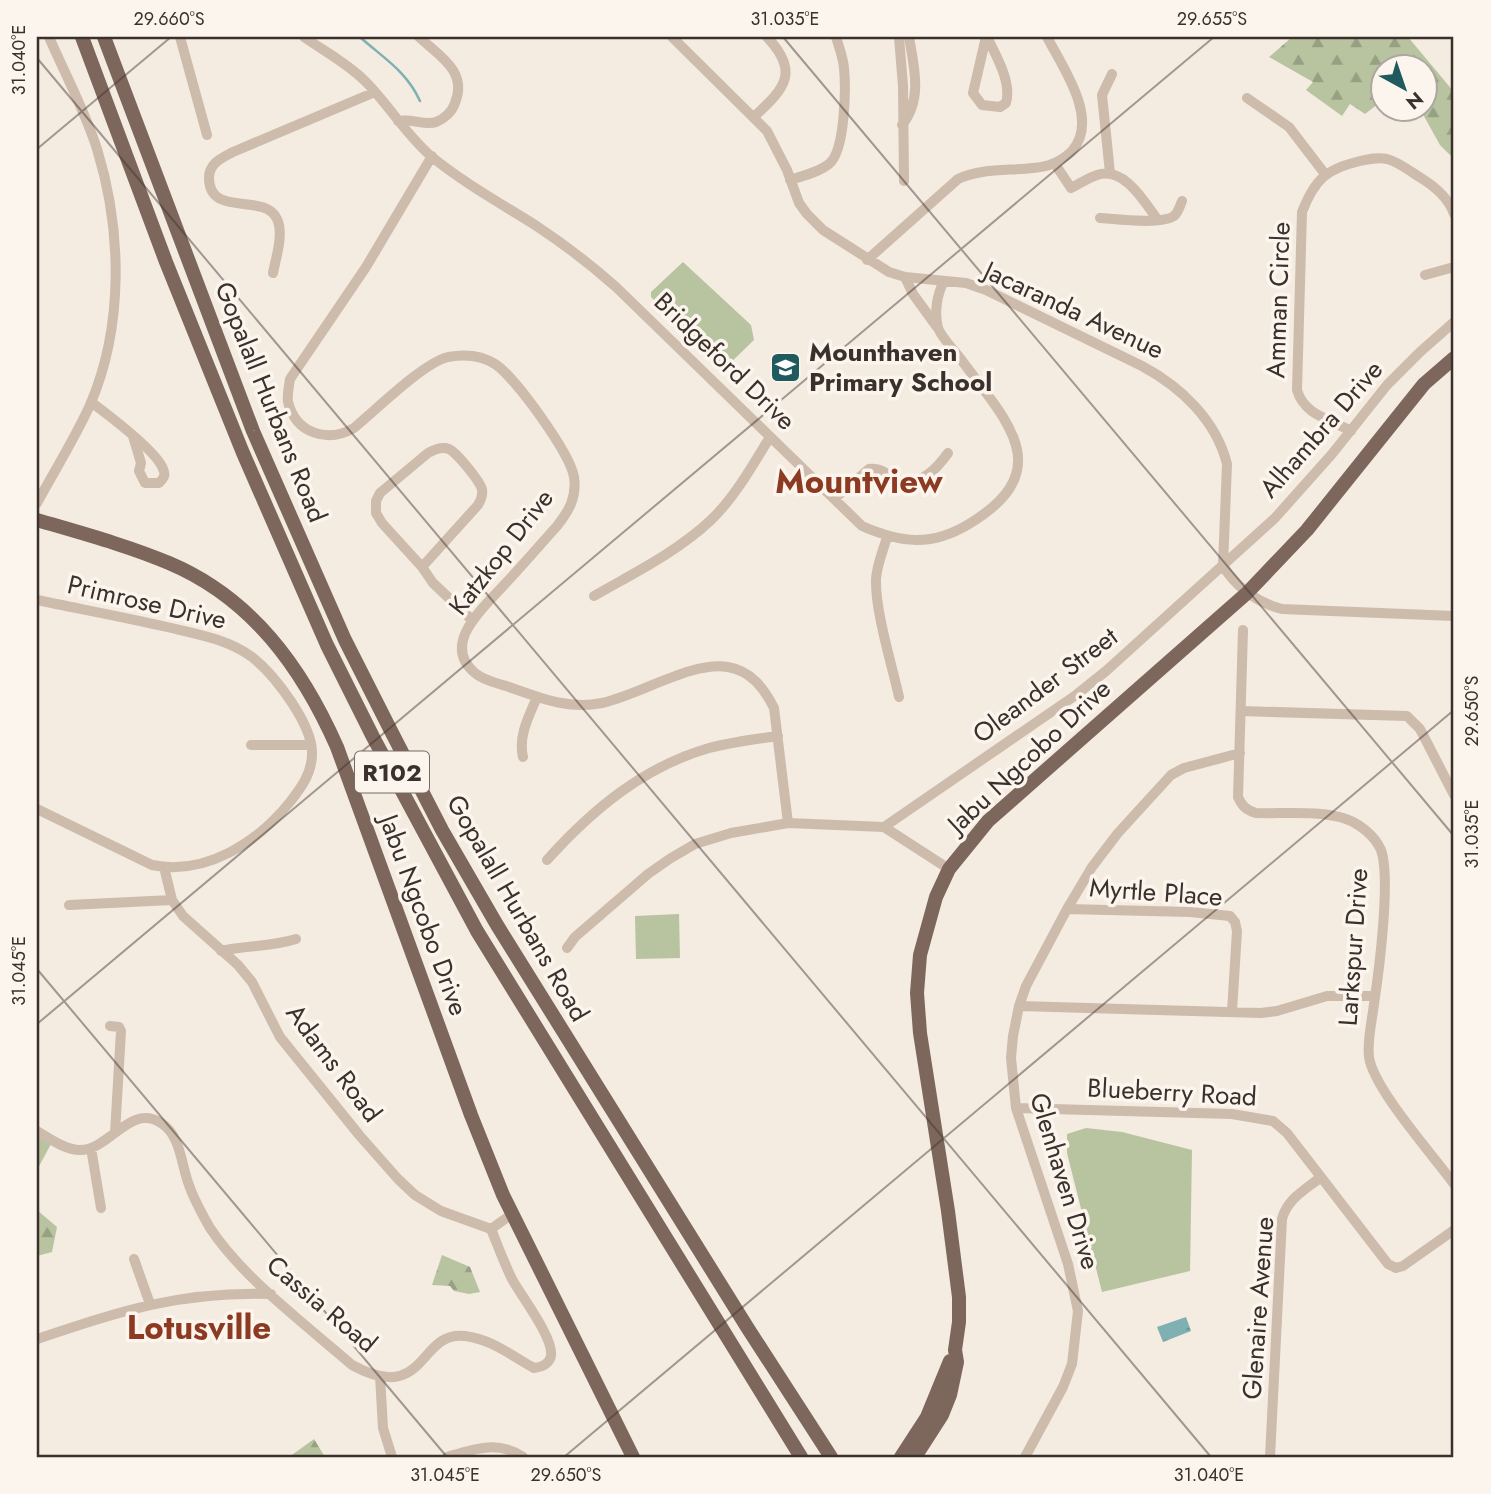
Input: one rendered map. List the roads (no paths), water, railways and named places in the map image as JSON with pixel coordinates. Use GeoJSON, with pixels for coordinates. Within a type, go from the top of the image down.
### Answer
{"type":"FeatureCollection","features":[{"type":"Feature","properties":{"kind":"main road","name":"Gopalall Hurbans Road"},"geometry":{"type":"LineString","coordinates":[[82,37],[166,262],[238,440],[327,645],[373,737],[477,931],[799,1454]]}},
{"type":"Feature","properties":{"kind":"main road","name":"Gopalall Hurbans Road"},"geometry":{"type":"LineString","coordinates":[[104,37],[253,431],[345,640],[402,752],[442,830],[497,925],[711,1271],[831,1457]]}},
{"type":"Feature","properties":{"kind":"main road","name":"Jabu Ngcobo Drive"},"geometry":{"type":"LineString","coordinates":[[918,1455],[942,1415],[950,1395],[957,1362],[959,1297],[920,1033],[917,993],[926,925],[949,869],[988,821],[1247,593],[1307,530],[1424,384],[1454,358]]}},
{"type":"Feature","properties":{"kind":"main road","name":"Jabu Ngcobo Drive"},"geometry":{"type":"LineString","coordinates":[[37,520],[170,564],[212,587],[249,615],[281,648],[301,676],[337,747],[471,1115],[512,1214],[633,1457]]}},
{"type":"Feature","properties":{"kind":"main road","name":"Jabu Ngcobo Drive"},"geometry":{"type":"LineString","coordinates":[[901,1457],[928,1417],[956,1350]]}},
{"type":"Feature","properties":{"kind":"street"},"geometry":{"type":"LineString","coordinates":[[37,503],[91,402],[112,324],[115,275],[108,190],[97,147],[49,37]]}},
{"type":"Feature","properties":{"kind":"street"},"geometry":{"type":"LineString","coordinates":[[180,37],[207,135]]}},
{"type":"Feature","properties":{"kind":"street","name":"Bridgeford Drive"},"geometry":{"type":"LineString","coordinates":[[304,37],[351,68],[432,156],[471,186],[586,260],[862,526],[887,537],[918,541],[953,533],[982,516],[1000,501],[1012,487],[1018,453],[1015,438],[1001,414],[913,294],[905,277]]}},
{"type":"Feature","properties":{"kind":"street"},"geometry":{"type":"LineString","coordinates":[[398,121],[408,119],[434,123],[444,118],[457,100],[457,76],[453,68],[419,37]]}},
{"type":"Feature","properties":{"kind":"street","name":"Jacaranda Avenue"},"geometry":{"type":"LineString","coordinates":[[672,37],[755,116],[767,131],[777,148],[793,193],[807,214],[823,230],[889,272],[905,277],[966,283],[986,290],[1165,378],[1183,393],[1216,433],[1227,464],[1223,566]]}},
{"type":"Feature","properties":{"kind":"street"},"geometry":{"type":"LineString","coordinates":[[755,116],[776,97],[788,71],[778,48],[767,37]]}},
{"type":"Feature","properties":{"kind":"street"},"geometry":{"type":"LineString","coordinates":[[790,180],[824,167],[832,161],[839,148],[845,85],[844,66],[836,37]]}},
{"type":"Feature","properties":{"kind":"street"},"geometry":{"type":"LineString","coordinates":[[899,37],[903,86],[904,181]]}},
{"type":"Feature","properties":{"kind":"street"},"geometry":{"type":"LineString","coordinates":[[902,125],[913,110],[916,88],[909,37]]}},
{"type":"Feature","properties":{"kind":"street"},"geometry":{"type":"LineString","coordinates":[[986,37],[996,56],[1008,95],[1006,103],[1000,107],[982,105],[973,93],[986,37]]}},
{"type":"Feature","properties":{"kind":"street"},"geometry":{"type":"LineString","coordinates":[[867,260],[958,179],[974,172],[1055,164],[1079,142],[1084,119],[1080,104],[1047,37]]}},
{"type":"Feature","properties":{"kind":"street"},"geometry":{"type":"LineString","coordinates":[[1110,173],[1102,95],[1112,74]]}},
{"type":"Feature","properties":{"kind":"street"},"geometry":{"type":"LineString","coordinates":[[273,273],[280,235],[278,220],[264,207],[230,204],[220,198],[211,189],[211,170],[217,160],[233,152],[374,92]]}},
{"type":"Feature","properties":{"kind":"street"},"geometry":{"type":"LineString","coordinates":[[1247,98],[1289,127],[1325,174],[1353,163],[1378,158],[1390,160],[1426,182],[1441,195],[1454,214]]}},
{"type":"Feature","properties":{"kind":"street","name":"Katzkop Drive"},"geometry":{"type":"LineString","coordinates":[[432,156],[366,267],[290,379],[288,400],[299,423],[310,431],[327,436],[342,435],[426,369],[445,358],[476,356],[492,362],[507,373],[569,461],[574,478],[574,495],[569,511],[465,632],[462,644],[469,666],[476,674],[488,680],[559,704],[576,706],[601,703],[707,666],[730,667],[753,678],[766,692],[774,708],[788,823]]}},
{"type":"Feature","properties":{"kind":"street"},"geometry":{"type":"LineString","coordinates":[[1055,164],[1071,188],[1097,175],[1110,173],[1131,186],[1157,219]]}},
{"type":"Feature","properties":{"kind":"street","name":"Amman Circle"},"geometry":{"type":"LineString","coordinates":[[1325,174],[1310,193],[1302,212],[1297,390],[1300,401],[1309,411],[1351,431]]}},
{"type":"Feature","properties":{"kind":"street"},"geometry":{"type":"LineString","coordinates":[[1100,218],[1173,217],[1182,201]]}},
{"type":"Feature","properties":{"kind":"street"},"geometry":{"type":"LineString","coordinates":[[853,250],[886,242]]}},
{"type":"Feature","properties":{"kind":"street"},"geometry":{"type":"LineString","coordinates":[[886,242],[889,272]]}},
{"type":"Feature","properties":{"kind":"street"},"geometry":{"type":"LineString","coordinates":[[1424,275],[1454,267]]}},
{"type":"Feature","properties":{"kind":"street"},"geometry":{"type":"LineString","coordinates":[[939,330],[937,308],[939,291],[944,281]]}},
{"type":"Feature","properties":{"kind":"street","name":"Alhambra Drive"},"geometry":{"type":"LineString","coordinates":[[1223,566],[1275,518],[1387,385],[1454,322]]}},
{"type":"Feature","properties":{"kind":"street"},"geometry":{"type":"LineString","coordinates":[[91,402],[133,436]]}},
{"type":"Feature","properties":{"kind":"street"},"geometry":{"type":"LineString","coordinates":[[594,596],[675,550],[712,519],[738,488],[770,437]]}},
{"type":"Feature","properties":{"kind":"street"},"geometry":{"type":"LineString","coordinates":[[422,567],[478,505],[482,496],[481,487],[473,475],[448,448],[436,448],[428,453],[380,492],[376,501],[376,513],[433,583],[472,621]]}},
{"type":"Feature","properties":{"kind":"street"},"geometry":{"type":"LineString","coordinates":[[834,499],[869,469],[879,469],[900,481],[920,480],[940,464],[947,453]]}},
{"type":"Feature","properties":{"kind":"street"},"geometry":{"type":"LineString","coordinates":[[887,537],[878,564],[876,582],[899,698]]}},
{"type":"Feature","properties":{"kind":"street"},"geometry":{"type":"LineString","coordinates":[[1223,566],[1247,593],[1266,605],[1282,609],[1454,616]]}},
{"type":"Feature","properties":{"kind":"street","name":"Oleander Street"},"geometry":{"type":"LineString","coordinates":[[884,827],[1076,695],[1223,566]]}},
{"type":"Feature","properties":{"kind":"street","name":"Primrose Drive"},"geometry":{"type":"LineString","coordinates":[[37,600],[146,622],[231,644],[253,658],[274,679],[299,716],[311,745]]}},
{"type":"Feature","properties":{"kind":"street","name":"Larkspur Drive"},"geometry":{"type":"LineString","coordinates":[[1243,629],[1238,797],[1248,811],[1326,815],[1347,819],[1363,828],[1380,848],[1385,867],[1369,1055],[1372,1071],[1378,1083],[1454,1184]]}},
{"type":"Feature","properties":{"kind":"street"},"geometry":{"type":"LineString","coordinates":[[523,757],[523,735],[537,697]]}},
{"type":"Feature","properties":{"kind":"street"},"geometry":{"type":"LineString","coordinates":[[1241,711],[1407,716],[1420,729],[1451,780],[1454,795]]}},
{"type":"Feature","properties":{"kind":"street"},"geometry":{"type":"LineString","coordinates":[[547,860],[590,815],[639,779],[709,748],[778,736]]}},
{"type":"Feature","properties":{"kind":"street"},"geometry":{"type":"LineString","coordinates":[[37,809],[152,865],[164,867],[208,861],[231,852],[268,828],[303,786],[311,766],[311,745],[251,745]]}},
{"type":"Feature","properties":{"kind":"street","name":"Glenhaven Drive"},"geometry":{"type":"LineString","coordinates":[[1025,1457],[1063,1387],[1072,1364],[1078,1311],[1068,1264],[1016,1108],[1011,1058],[1019,1006],[1026,986],[1067,909],[1092,867],[1118,833],[1171,775],[1184,768],[1240,753]]}},
{"type":"Feature","properties":{"kind":"street"},"geometry":{"type":"LineString","coordinates":[[567,948],[575,937],[648,874],[695,844],[731,833],[788,823],[884,827],[949,869]]}},
{"type":"Feature","properties":{"kind":"street","name":"Adams Road"},"geometry":{"type":"LineString","coordinates":[[164,867],[173,900],[183,916],[252,982],[280,1037],[398,1179],[415,1195],[441,1211],[491,1228]]}},
{"type":"Feature","properties":{"kind":"street"},"geometry":{"type":"LineString","coordinates":[[69,905],[173,900]]}},
{"type":"Feature","properties":{"kind":"street","name":"Myrtle Place"},"geometry":{"type":"LineString","coordinates":[[1067,909],[1190,912],[1230,916],[1237,931],[1232,1011]]}},
{"type":"Feature","properties":{"kind":"street"},"geometry":{"type":"LineString","coordinates":[[221,951],[296,939]]}},
{"type":"Feature","properties":{"kind":"street"},"geometry":{"type":"LineString","coordinates":[[1019,1006],[1277,1011],[1327,996],[1375,996]]}},
{"type":"Feature","properties":{"kind":"street"},"geometry":{"type":"LineString","coordinates":[[110,1026],[119,1027],[121,1031],[115,1133]]}},
{"type":"Feature","properties":{"kind":"street","name":"Blueberry Road"},"geometry":{"type":"LineString","coordinates":[[1016,1108],[1232,1114],[1273,1121],[1287,1133],[1388,1264],[1396,1268],[1412,1261],[1454,1230]]}},
{"type":"Feature","properties":{"kind":"street","name":"Cassia Road"},"geometry":{"type":"LineString","coordinates":[[91,1148],[127,1124],[140,1119],[155,1120],[166,1126],[174,1138],[194,1198],[212,1231],[271,1294],[352,1365],[380,1376],[410,1373],[436,1346],[453,1336],[465,1336],[488,1343],[534,1368],[548,1363],[551,1356],[547,1338],[514,1282],[491,1228]]}},
{"type":"Feature","properties":{"kind":"street"},"geometry":{"type":"LineString","coordinates":[[37,1130],[68,1147],[82,1150],[91,1148],[101,1208]]}},
{"type":"Feature","properties":{"kind":"street","name":"Glenaire Avenue"},"geometry":{"type":"LineString","coordinates":[[1270,1457],[1282,1219],[1284,1210],[1292,1199],[1321,1177]]}},
{"type":"Feature","properties":{"kind":"street"},"geometry":{"type":"LineString","coordinates":[[491,1228],[512,1214]]}},
{"type":"Feature","properties":{"kind":"street"},"geometry":{"type":"LineString","coordinates":[[134,1259],[150,1304]]}},
{"type":"Feature","properties":{"kind":"street"},"geometry":{"type":"LineString","coordinates":[[37,1339],[117,1312],[150,1304],[207,1294],[271,1294]]}},
{"type":"Feature","properties":{"kind":"street"},"geometry":{"type":"LineString","coordinates":[[380,1376],[383,1428],[392,1457]]}},
{"type":"Feature","properties":{"kind":"street"},"geometry":{"type":"LineString","coordinates":[[447,1457],[493,1446],[506,1448],[523,1457]]}},
{"type":"Feature","properties":{"kind":"water"},"geometry":{"type":"Polygon","coordinates":[[[1186,1317],[1191,1331],[1163,1342],[1157,1327],[1186,1317]]]}},
{"type":"Feature","properties":{"kind":"waterway"},"geometry":{"type":"LineString","coordinates":[[354,37],[361,38],[395,66],[420,101]]}},
{"type":"Feature","properties":{"kind":"place","name":"Mounthaven Primary School"},"geometry":{"type":"Point","coordinates":[786,367]}},
{"type":"Feature","properties":{"kind":"district","name":"Mountview"},"geometry":{"type":"Point","coordinates":[859,481]}},
{"type":"Feature","properties":{"kind":"district","name":"Lotusville"},"geometry":{"type":"Point","coordinates":[199,1327]}}]}
